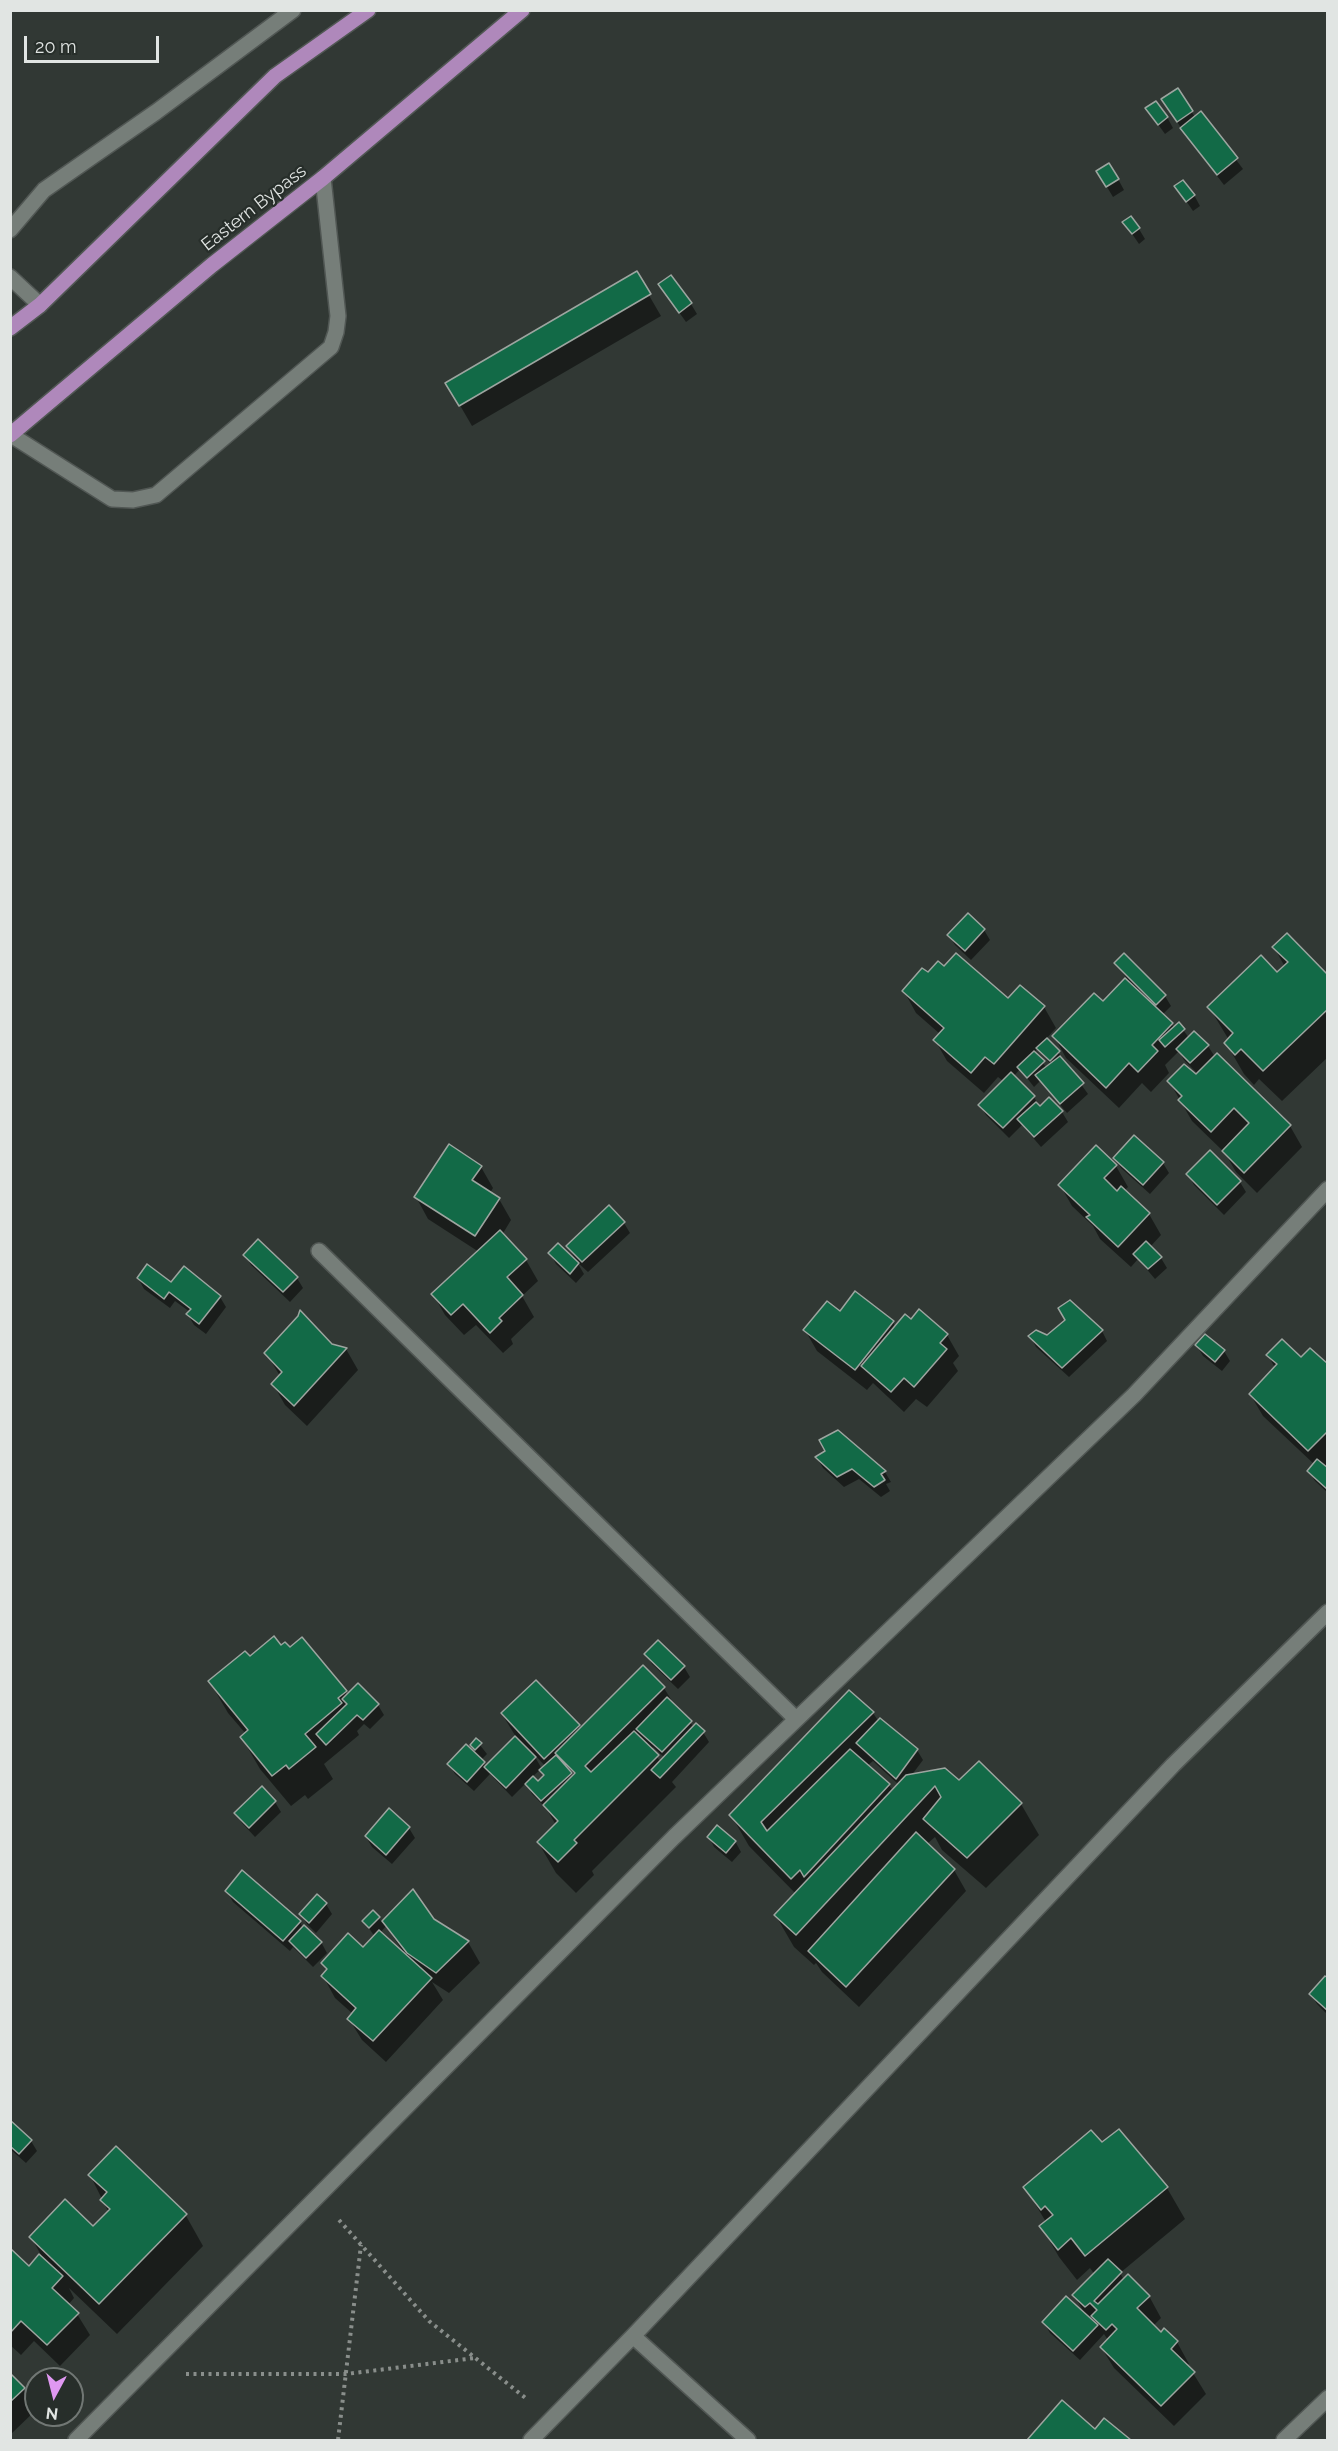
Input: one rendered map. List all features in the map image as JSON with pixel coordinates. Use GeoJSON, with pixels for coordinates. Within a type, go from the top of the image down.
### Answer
{"type":"FeatureCollection","features":[{"type":"Feature","properties":{"kind":"main road"},"geometry":{"type":"LineString","coordinates":[[10,328],[40,305],[275,76],[368,10]]}},
{"type":"Feature","properties":{"kind":"main road","name":"Eastern Bypass"},"geometry":{"type":"LineString","coordinates":[[11,435],[212,265],[323,177],[522,10]]}},
{"type":"Feature","properties":{"kind":"street"},"geometry":{"type":"LineString","coordinates":[[10,230],[44,190],[156,112],[293,10]]}},
{"type":"Feature","properties":{"kind":"street"},"geometry":{"type":"LineString","coordinates":[[11,435],[112,499],[133,500],[156,495],[331,347],[338,316],[323,177]]}},
{"type":"Feature","properties":{"kind":"street"},"geometry":{"type":"LineString","coordinates":[[10,278],[40,305]]}},
{"type":"Feature","properties":{"kind":"street"},"geometry":{"type":"LineString","coordinates":[[76,2440],[674,1837],[1134,1395],[1328,1189]]}},
{"type":"Feature","properties":{"kind":"street"},"geometry":{"type":"LineString","coordinates":[[318,1251],[796,1719]]}},
{"type":"Feature","properties":{"kind":"street"},"geometry":{"type":"LineString","coordinates":[[531,2440],[633,2336],[1173,1765],[1328,1612]]}},
{"type":"Feature","properties":{"kind":"street"},"geometry":{"type":"LineString","coordinates":[[633,2336],[748,2440]]}},
{"type":"Feature","properties":{"kind":"street"},"geometry":{"type":"LineString","coordinates":[[1284,2440],[1328,2398]]}},
{"type":"Feature","properties":{"kind":"path"},"geometry":{"type":"LineString","coordinates":[[318,2196],[429,2321],[552,2419]]}},
{"type":"Feature","properties":{"kind":"path"},"geometry":{"type":"LineString","coordinates":[[338,2440],[361,2245]]}},
{"type":"Feature","properties":{"kind":"path"},"geometry":{"type":"LineString","coordinates":[[143,2374],[346,2374],[476,2358]]}},
{"type":"Feature","properties":{"kind":"building"},"geometry":{"type":"Polygon","coordinates":[[[1178,88],[1193,111],[1177,122],[1161,99],[1178,88]]]}},
{"type":"Feature","properties":{"kind":"building"},"geometry":{"type":"Polygon","coordinates":[[[1156,101],[1168,117],[1158,125],[1145,108],[1156,101]]]}},
{"type":"Feature","properties":{"kind":"building"},"geometry":{"type":"Polygon","coordinates":[[[1201,111],[1238,158],[1217,175],[1180,128],[1201,111]]]}},
{"type":"Feature","properties":{"kind":"building"},"geometry":{"type":"Polygon","coordinates":[[[1109,163],[1119,179],[1106,187],[1096,171],[1109,163]]]}},
{"type":"Feature","properties":{"kind":"building"},"geometry":{"type":"Polygon","coordinates":[[[1183,180],[1195,195],[1186,202],[1174,186],[1183,180]]]}},
{"type":"Feature","properties":{"kind":"building"},"geometry":{"type":"Polygon","coordinates":[[[1131,216],[1140,228],[1132,234],[1122,222],[1131,216]]]}},
{"type":"Feature","properties":{"kind":"building"},"geometry":{"type":"Polygon","coordinates":[[[637,271],[651,294],[459,406],[445,383],[637,271]]]}},
{"type":"Feature","properties":{"kind":"building"},"geometry":{"type":"Polygon","coordinates":[[[671,275],[692,303],[679,313],[658,284],[671,275]]]}},
{"type":"Feature","properties":{"kind":"building"},"geometry":{"type":"Polygon","coordinates":[[[968,913],[985,929],[965,951],[947,935],[968,913]]]}},
{"type":"Feature","properties":{"kind":"building"},"geometry":{"type":"Polygon","coordinates":[[[1287,933],[1328,975],[1328,1009],[1263,1071],[1241,1049],[1235,1055],[1224,1043],[1233,1033],[1207,1007],[1261,955],[1277,972],[1288,962],[1272,947],[1287,933]]]}},
{"type":"Feature","properties":{"kind":"building"},"geometry":{"type":"Polygon","coordinates":[[[956,953],[1008,998],[1020,985],[1045,1006],[994,1064],[985,1057],[971,1073],[933,1040],[944,1028],[902,991],[922,968],[928,972],[938,961],[944,966],[956,953]]]}},
{"type":"Feature","properties":{"kind":"building"},"geometry":{"type":"Polygon","coordinates":[[[1124,953],[1166,995],[1156,1005],[1114,963],[1124,953]]]}},
{"type":"Feature","properties":{"kind":"building"},"geometry":{"type":"Polygon","coordinates":[[[1125,978],[1173,1023],[1152,1045],[1158,1051],[1138,1072],[1129,1063],[1106,1088],[1052,1036],[1094,993],[1103,1001],[1125,978]]]}},
{"type":"Feature","properties":{"kind":"building"},"geometry":{"type":"Polygon","coordinates":[[[1179,1022],[1185,1029],[1165,1047],[1159,1040],[1179,1022]]]}},
{"type":"Feature","properties":{"kind":"building"},"geometry":{"type":"Polygon","coordinates":[[[1194,1031],[1209,1045],[1190,1063],[1176,1049],[1194,1031]]]}},
{"type":"Feature","properties":{"kind":"building"},"geometry":{"type":"Polygon","coordinates":[[[1047,1038],[1060,1051],[1050,1061],[1036,1048],[1047,1038]]]}},
{"type":"Feature","properties":{"kind":"building"},"geometry":{"type":"Polygon","coordinates":[[[1034,1051],[1045,1061],[1027,1078],[1017,1067],[1034,1051]]]}},
{"type":"Feature","properties":{"kind":"building"},"geometry":{"type":"Polygon","coordinates":[[[1217,1053],[1291,1125],[1244,1173],[1222,1151],[1249,1123],[1234,1108],[1211,1132],[1178,1100],[1182,1096],[1167,1081],[1184,1064],[1196,1074],[1217,1053]]]}},
{"type":"Feature","properties":{"kind":"building"},"geometry":{"type":"Polygon","coordinates":[[[1060,1056],[1084,1083],[1060,1104],[1035,1075],[1060,1056]]]}},
{"type":"Feature","properties":{"kind":"building"},"geometry":{"type":"Polygon","coordinates":[[[1011,1072],[1035,1096],[1003,1128],[978,1105],[1011,1072]]]}},
{"type":"Feature","properties":{"kind":"building"},"geometry":{"type":"Polygon","coordinates":[[[1049,1097],[1063,1111],[1034,1137],[1017,1119],[1036,1102],[1040,1106],[1049,1097]]]}},
{"type":"Feature","properties":{"kind":"building"},"geometry":{"type":"Polygon","coordinates":[[[1134,1135],[1164,1162],[1143,1185],[1113,1158],[1134,1135]]]}},
{"type":"Feature","properties":{"kind":"building"},"geometry":{"type":"Polygon","coordinates":[[[449,1144],[482,1166],[472,1180],[500,1198],[475,1236],[414,1197],[449,1144]]]}},
{"type":"Feature","properties":{"kind":"building"},"geometry":{"type":"Polygon","coordinates":[[[1096,1145],[1117,1165],[1104,1178],[1117,1191],[1121,1186],[1150,1213],[1118,1247],[1086,1217],[1090,1215],[1058,1185],[1096,1145]]]}},
{"type":"Feature","properties":{"kind":"building"},"geometry":{"type":"Polygon","coordinates":[[[1210,1150],[1241,1181],[1217,1205],[1186,1174],[1210,1150]]]}},
{"type":"Feature","properties":{"kind":"building"},"geometry":{"type":"Polygon","coordinates":[[[609,1205],[625,1222],[582,1262],[566,1246],[609,1205]]]}},
{"type":"Feature","properties":{"kind":"building"},"geometry":{"type":"Polygon","coordinates":[[[500,1230],[527,1259],[507,1277],[523,1295],[499,1318],[502,1321],[490,1333],[463,1304],[451,1315],[431,1294],[500,1230]]]}},
{"type":"Feature","properties":{"kind":"building"},"geometry":{"type":"Polygon","coordinates":[[[258,1239],[298,1277],[283,1292],[243,1255],[258,1239]]]}},
{"type":"Feature","properties":{"kind":"building"},"geometry":{"type":"Polygon","coordinates":[[[1146,1241],[1162,1257],[1148,1269],[1133,1254],[1146,1241]]]}},
{"type":"Feature","properties":{"kind":"building"},"geometry":{"type":"Polygon","coordinates":[[[558,1243],[579,1263],[570,1274],[548,1253],[558,1243]]]}},
{"type":"Feature","properties":{"kind":"building"},"geometry":{"type":"Polygon","coordinates":[[[147,1264],[171,1282],[184,1266],[221,1296],[199,1324],[186,1314],[191,1309],[169,1292],[164,1299],[137,1278],[147,1264]]]}},
{"type":"Feature","properties":{"kind":"building"},"geometry":{"type":"Polygon","coordinates":[[[855,1291],[894,1321],[855,1370],[803,1330],[827,1301],[840,1311],[855,1291]]]}},
{"type":"Feature","properties":{"kind":"building"},"geometry":{"type":"Polygon","coordinates":[[[1070,1300],[1103,1330],[1062,1368],[1028,1336],[1036,1330],[1047,1335],[1065,1320],[1058,1308],[1070,1300]]]}},
{"type":"Feature","properties":{"kind":"building"},"geometry":{"type":"Polygon","coordinates":[[[919,1309],[948,1334],[940,1343],[947,1349],[914,1387],[904,1378],[891,1392],[861,1366],[905,1314],[911,1319],[919,1309]]]}},
{"type":"Feature","properties":{"kind":"building"},"geometry":{"type":"Polygon","coordinates":[[[300,1310],[332,1344],[347,1348],[294,1406],[271,1384],[282,1372],[264,1353],[298,1316],[300,1310]]]}},
{"type":"Feature","properties":{"kind":"building"},"geometry":{"type":"Polygon","coordinates":[[[1205,1334],[1225,1350],[1215,1362],[1195,1345],[1205,1334]]]}},
{"type":"Feature","properties":{"kind":"building"},"geometry":{"type":"Polygon","coordinates":[[[1282,1339],[1301,1357],[1310,1348],[1328,1364],[1328,1431],[1308,1451],[1249,1394],[1277,1364],[1266,1355],[1282,1339]]]}},
{"type":"Feature","properties":{"kind":"building"},"geometry":{"type":"Polygon","coordinates":[[[838,1430],[886,1471],[881,1474],[885,1480],[874,1487],[852,1469],[837,1477],[815,1457],[825,1451],[819,1440],[838,1430]]]}},
{"type":"Feature","properties":{"kind":"building"},"geometry":{"type":"Polygon","coordinates":[[[1317,1459],[1328,1468],[1328,1490],[1307,1471],[1317,1459]]]}},
{"type":"Feature","properties":{"kind":"building"},"geometry":{"type":"Polygon","coordinates":[[[274,1636],[281,1645],[285,1642],[290,1647],[302,1637],[347,1691],[338,1698],[342,1703],[305,1734],[316,1747],[289,1769],[286,1765],[272,1776],[240,1737],[248,1730],[208,1681],[245,1651],[250,1656],[274,1636]]]}},
{"type":"Feature","properties":{"kind":"building"},"geometry":{"type":"Polygon","coordinates":[[[658,1640],[685,1666],[671,1680],[644,1654],[658,1640]]]}},
{"type":"Feature","properties":{"kind":"building"},"geometry":{"type":"Polygon","coordinates":[[[643,1665],[665,1687],[585,1766],[591,1772],[634,1731],[659,1755],[574,1840],[577,1843],[558,1862],[537,1842],[558,1821],[543,1805],[575,1773],[555,1753],[643,1665]]]}},
{"type":"Feature","properties":{"kind":"building"},"geometry":{"type":"Polygon","coordinates":[[[536,1680],[580,1725],[544,1759],[501,1713],[536,1680]]]}},
{"type":"Feature","properties":{"kind":"building"},"geometry":{"type":"Polygon","coordinates":[[[358,1683],[379,1704],[363,1720],[357,1715],[326,1745],[316,1734],[347,1704],[342,1699],[358,1683]]]}},
{"type":"Feature","properties":{"kind":"building"},"geometry":{"type":"Polygon","coordinates":[[[849,1690],[874,1712],[761,1822],[767,1831],[850,1749],[890,1784],[804,1877],[800,1870],[791,1879],[729,1815],[849,1690]]]}},
{"type":"Feature","properties":{"kind":"building"},"geometry":{"type":"Polygon","coordinates":[[[667,1697],[692,1721],[662,1752],[636,1729],[667,1697]]]}},
{"type":"Feature","properties":{"kind":"building"},"geometry":{"type":"Polygon","coordinates":[[[880,1718],[918,1749],[896,1779],[856,1743],[880,1718]]]}},
{"type":"Feature","properties":{"kind":"building"},"geometry":{"type":"Polygon","coordinates":[[[696,1723],[705,1731],[660,1778],[651,1770],[696,1723]]]}},
{"type":"Feature","properties":{"kind":"building"},"geometry":{"type":"Polygon","coordinates":[[[515,1736],[536,1757],[506,1788],[484,1767],[515,1736]]]}},
{"type":"Feature","properties":{"kind":"building"},"geometry":{"type":"Polygon","coordinates":[[[476,1738],[482,1743],[475,1750],[470,1745],[476,1738]]]}},
{"type":"Feature","properties":{"kind":"building"},"geometry":{"type":"Polygon","coordinates":[[[466,1744],[485,1762],[467,1782],[447,1764],[466,1744]]]}},
{"type":"Feature","properties":{"kind":"building"},"geometry":{"type":"Polygon","coordinates":[[[556,1755],[572,1773],[541,1801],[525,1784],[533,1776],[538,1781],[544,1775],[539,1770],[556,1755]]]}},
{"type":"Feature","properties":{"kind":"building"},"geometry":{"type":"Polygon","coordinates":[[[979,1761],[1022,1803],[967,1858],[923,1819],[941,1797],[935,1786],[796,1935],[774,1915],[906,1775],[945,1768],[959,1780],[979,1761]]]}},
{"type":"Feature","properties":{"kind":"building"},"geometry":{"type":"Polygon","coordinates":[[[262,1786],[276,1801],[249,1828],[234,1813],[262,1786]]]}},
{"type":"Feature","properties":{"kind":"building"},"geometry":{"type":"Polygon","coordinates":[[[389,1808],[410,1827],[386,1855],[365,1836],[389,1808]]]}},
{"type":"Feature","properties":{"kind":"building"},"geometry":{"type":"Polygon","coordinates":[[[717,1825],[736,1841],[726,1853],[707,1837],[717,1825]]]}},
{"type":"Feature","properties":{"kind":"building"},"geometry":{"type":"Polygon","coordinates":[[[916,1832],[955,1869],[846,1987],[808,1951],[916,1832]]]}},
{"type":"Feature","properties":{"kind":"building"},"geometry":{"type":"Polygon","coordinates":[[[242,1870],[301,1921],[283,1941],[225,1891],[242,1870]]]}},
{"type":"Feature","properties":{"kind":"building"},"geometry":{"type":"Polygon","coordinates":[[[413,1889],[434,1919],[469,1941],[436,1973],[407,1953],[382,1921],[413,1889]]]}},
{"type":"Feature","properties":{"kind":"building"},"geometry":{"type":"Polygon","coordinates":[[[317,1894],[327,1903],[309,1923],[299,1914],[317,1894]]]}},
{"type":"Feature","properties":{"kind":"building"},"geometry":{"type":"Polygon","coordinates":[[[373,1910],[380,1917],[369,1928],[362,1921],[373,1910]]]}},
{"type":"Feature","properties":{"kind":"building"},"geometry":{"type":"Polygon","coordinates":[[[304,1925],[322,1942],[306,1958],[289,1941],[304,1925]]]}},
{"type":"Feature","properties":{"kind":"building"},"geometry":{"type":"Polygon","coordinates":[[[379,1930],[432,1978],[373,2041],[347,2019],[356,2008],[321,1976],[327,1969],[321,1963],[348,1933],[363,1947],[379,1930]]]}},
{"type":"Feature","properties":{"kind":"building"},"geometry":{"type":"Polygon","coordinates":[[[1325,1976],[1328,1978],[1328,2011],[1309,1994],[1325,1976]]]}},
{"type":"Feature","properties":{"kind":"building"},"geometry":{"type":"Polygon","coordinates":[[[10,2120],[32,2140],[19,2154],[10,2146],[10,2120]]]}},
{"type":"Feature","properties":{"kind":"building"},"geometry":{"type":"Polygon","coordinates":[[[1119,2129],[1168,2187],[1085,2256],[1071,2238],[1058,2250],[1039,2226],[1053,2215],[1045,2206],[1041,2210],[1023,2187],[1091,2130],[1102,2142],[1119,2129]]]}},
{"type":"Feature","properties":{"kind":"building"},"geometry":{"type":"Polygon","coordinates":[[[116,2146],[187,2214],[99,2304],[29,2237],[65,2199],[93,2226],[110,2209],[100,2200],[107,2192],[88,2175],[116,2146]]]}},
{"type":"Feature","properties":{"kind":"building"},"geometry":{"type":"Polygon","coordinates":[[[11,2249],[29,2266],[39,2254],[63,2276],[52,2288],[79,2313],[47,2345],[21,2321],[10,2333],[11,2249]]]}},
{"type":"Feature","properties":{"kind":"building"},"geometry":{"type":"Polygon","coordinates":[[[1108,2259],[1122,2272],[1094,2301],[1098,2304],[1128,2274],[1150,2296],[1137,2308],[1161,2332],[1164,2328],[1178,2341],[1171,2349],[1195,2372],[1161,2406],[1100,2347],[1117,2329],[1112,2324],[1106,2330],[1091,2316],[1097,2310],[1090,2303],[1085,2307],[1072,2295],[1108,2259]]]}},
{"type":"Feature","properties":{"kind":"building"},"geometry":{"type":"Polygon","coordinates":[[[1066,2296],[1098,2325],[1073,2351],[1042,2322],[1066,2296]]]}},
{"type":"Feature","properties":{"kind":"building"},"geometry":{"type":"Polygon","coordinates":[[[10,2373],[24,2389],[10,2402],[10,2373]]]}},
{"type":"Feature","properties":{"kind":"building"},"geometry":{"type":"Polygon","coordinates":[[[1062,2400],[1095,2429],[1104,2418],[1131,2440],[1027,2440],[1062,2400]]]}}]}
